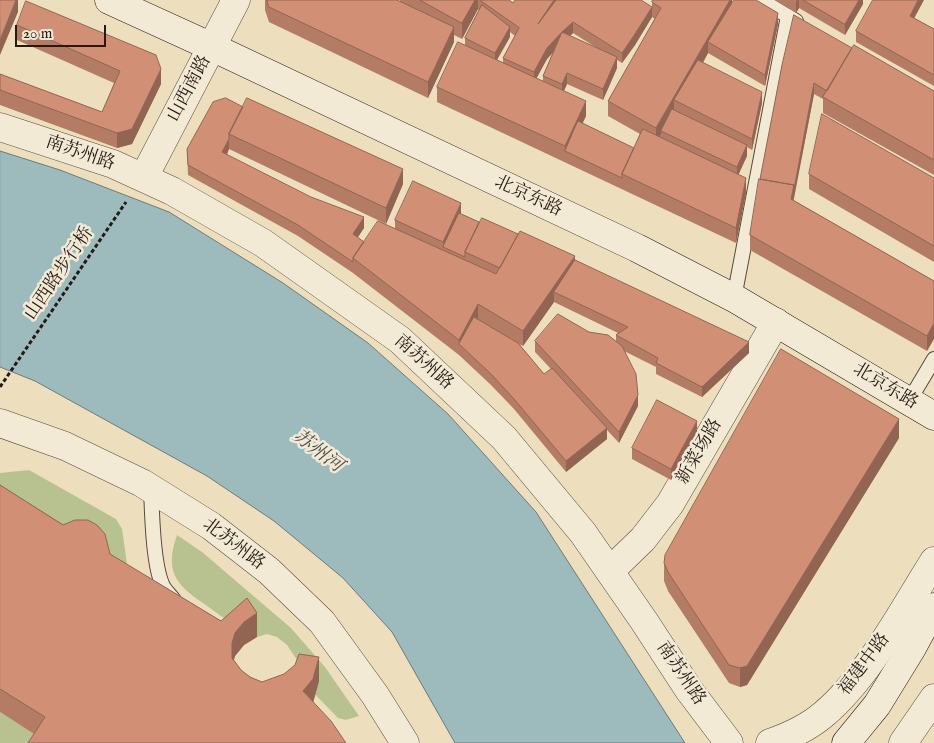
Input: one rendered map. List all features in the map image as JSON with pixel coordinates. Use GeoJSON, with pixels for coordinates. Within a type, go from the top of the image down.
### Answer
{"type":"FeatureCollection","features":[{"type":"Feature","properties":{"kind":"street","name":"北京东路"},"geometry":{"type":"LineString","coordinates":[[109,0],[637,248],[734,298],[934,416]]}},
{"type":"Feature","properties":{"kind":"street","name":"山西南路"},"geometry":{"type":"LineString","coordinates":[[144,177],[236,0]]}},
{"type":"Feature","properties":{"kind":"street","name":"南苏州路"},"geometry":{"type":"LineString","coordinates":[[0,127],[113,164],[172,191],[263,243],[400,340],[504,438],[583,533],[690,690],[729,743]]}},
{"type":"Feature","properties":{"kind":"street","name":"新菜场路"},"geometry":{"type":"LineString","coordinates":[[610,571],[642,539],[670,504],[776,322]]}},
{"type":"Feature","properties":{"kind":"street","name":"北苏州路"},"geometry":{"type":"LineString","coordinates":[[0,422],[65,446],[142,483],[211,526],[254,560],[322,622],[375,695],[401,742]]}},
{"type":"Feature","properties":{"kind":"street","name":"福建中路"},"geometry":{"type":"LineString","coordinates":[[770,743],[804,729],[845,695],[869,663],[934,561]]}},
{"type":"Feature","properties":{"kind":"street","name":"福建中路"},"geometry":{"type":"LineString","coordinates":[[846,743],[877,705],[912,648],[934,607]]}},
{"type":"Feature","properties":{"kind":"street"},"geometry":{"type":"LineString","coordinates":[[903,743],[934,698]]}},
{"type":"Feature","properties":{"kind":"lane"},"geometry":{"type":"LineString","coordinates":[[761,0],[806,26]]}},
{"type":"Feature","properties":{"kind":"lane"},"geometry":{"type":"LineString","coordinates":[[734,298],[788,16]]}},
{"type":"Feature","properties":{"kind":"lane"},"geometry":{"type":"LineString","coordinates":[[909,401],[934,359]]}},
{"type":"Feature","properties":{"kind":"lane"},"geometry":{"type":"LineString","coordinates":[[151,488],[158,571],[164,588],[176,603],[184,608]]}},
{"type":"Feature","properties":{"kind":"path","name":"山西路步行桥"},"geometry":{"type":"LineString","coordinates":[[0,387],[144,177]]}},
{"type":"Feature","properties":{"kind":"green space"},"geometry":{"type":"Polygon","coordinates":[[[29,470],[116,519],[122,529],[131,591],[0,509],[0,473],[29,470]]]}},
{"type":"Feature","properties":{"kind":"green space"},"geometry":{"type":"Polygon","coordinates":[[[177,535],[202,552],[291,628],[325,667],[359,716],[346,720],[338,718],[299,678],[297,660],[287,645],[277,637],[267,634],[257,637],[247,622],[239,628],[185,589],[175,575],[172,566],[173,547],[177,535]]]}},
{"type":"Feature","properties":{"kind":"green space"},"geometry":{"type":"Polygon","coordinates":[[[0,712],[45,741],[43,743],[0,743],[0,712]]]}},
{"type":"Feature","properties":{"kind":"water","name":"苏州河"},"geometry":{"type":"Polygon","coordinates":[[[0,151],[60,170],[169,212],[283,283],[368,343],[448,414],[536,512],[685,743],[455,743],[392,632],[343,578],[274,521],[207,476],[35,381],[0,367],[0,151]]]}},
{"type":"Feature","properties":{"kind":"building"},"geometry":{"type":"Polygon","coordinates":[[[0,0],[16,0],[0,40],[0,0]]]}},
{"type":"Feature","properties":{"kind":"building"},"geometry":{"type":"Polygon","coordinates":[[[267,0],[397,0],[454,27],[428,82],[269,7],[267,0]]]}},
{"type":"Feature","properties":{"kind":"building"},"geometry":{"type":"Polygon","coordinates":[[[420,0],[475,0],[462,23],[420,0]]]}},
{"type":"Feature","properties":{"kind":"building"},"geometry":{"type":"Polygon","coordinates":[[[480,0],[509,0],[513,3],[515,0],[554,0],[538,24],[556,0],[641,0],[652,7],[622,53],[573,22],[547,48],[534,72],[503,58],[519,28],[480,0]]]}},
{"type":"Feature","properties":{"kind":"building"},"geometry":{"type":"Polygon","coordinates":[[[653,0],[730,0],[656,128],[608,101],[661,8],[652,2],[653,0]]]}},
{"type":"Feature","properties":{"kind":"building"},"geometry":{"type":"Polygon","coordinates":[[[734,0],[756,0],[778,13],[765,75],[708,42],[734,0]]]}},
{"type":"Feature","properties":{"kind":"building"},"geometry":{"type":"Polygon","coordinates":[[[803,0],[859,0],[845,24],[803,0]]]}},
{"type":"Feature","properties":{"kind":"building"},"geometry":{"type":"Polygon","coordinates":[[[873,0],[918,0],[910,16],[934,29],[934,75],[856,31],[873,0]]]}},
{"type":"Feature","properties":{"kind":"building"},"geometry":{"type":"Polygon","coordinates":[[[26,1],[156,55],[161,69],[132,129],[117,133],[0,90],[0,74],[102,112],[120,71],[17,25],[26,1]]]}},
{"type":"Feature","properties":{"kind":"building"},"geometry":{"type":"Polygon","coordinates":[[[482,5],[510,27],[495,53],[465,38],[482,5]]]}},
{"type":"Feature","properties":{"kind":"building"},"geometry":{"type":"Polygon","coordinates":[[[794,15],[852,48],[827,91],[814,83],[794,189],[794,185],[760,179],[782,65],[794,15]]]}},
{"type":"Feature","properties":{"kind":"building"},"geometry":{"type":"Polygon","coordinates":[[[562,32],[617,57],[603,89],[567,73],[562,84],[543,76],[562,32]]]}},
{"type":"Feature","properties":{"kind":"building"},"geometry":{"type":"Polygon","coordinates":[[[458,42],[586,101],[565,146],[437,87],[458,42]]]}},
{"type":"Feature","properties":{"kind":"building"},"geometry":{"type":"Polygon","coordinates":[[[854,45],[934,91],[934,160],[823,97],[854,45]]]}},
{"type":"Feature","properties":{"kind":"building"},"geometry":{"type":"Polygon","coordinates":[[[698,60],[762,92],[752,139],[674,100],[698,60]]]}},
{"type":"Feature","properties":{"kind":"building"},"geometry":{"type":"Polygon","coordinates":[[[226,98],[243,107],[222,152],[311,197],[364,217],[353,234],[364,242],[353,258],[353,262],[298,225],[188,165],[187,149],[213,102],[226,98]]]}},
{"type":"Feature","properties":{"kind":"building"},"geometry":{"type":"Polygon","coordinates":[[[247,98],[403,169],[386,208],[229,134],[247,98]]]}},
{"type":"Feature","properties":{"kind":"building"},"geometry":{"type":"Polygon","coordinates":[[[672,109],[747,145],[737,167],[661,131],[672,109]]]}},
{"type":"Feature","properties":{"kind":"building"},"geometry":{"type":"Polygon","coordinates":[[[822,114],[934,178],[934,246],[809,174],[822,114]]]}},
{"type":"Feature","properties":{"kind":"building"},"geometry":{"type":"Polygon","coordinates":[[[578,121],[634,148],[622,178],[565,151],[578,121]]]}},
{"type":"Feature","properties":{"kind":"building"},"geometry":{"type":"Polygon","coordinates":[[[643,129],[746,178],[736,228],[622,174],[643,129]]]}},
{"type":"Feature","properties":{"kind":"building"},"geometry":{"type":"Polygon","coordinates":[[[759,179],[794,185],[791,199],[934,281],[934,323],[927,336],[750,235],[759,179]]]}},
{"type":"Feature","properties":{"kind":"building"},"geometry":{"type":"Polygon","coordinates":[[[413,181],[461,203],[443,242],[395,220],[413,181]]]}},
{"type":"Feature","properties":{"kind":"building"},"geometry":{"type":"Polygon","coordinates":[[[459,213],[479,222],[465,252],[465,257],[443,247],[459,213]]]}},
{"type":"Feature","properties":{"kind":"building"},"geometry":{"type":"Polygon","coordinates":[[[482,218],[518,234],[500,268],[465,252],[482,218]]]}},
{"type":"Feature","properties":{"kind":"building"},"geometry":{"type":"Polygon","coordinates":[[[378,221],[496,274],[520,231],[575,256],[523,331],[478,304],[459,340],[353,258],[378,221]]]}},
{"type":"Feature","properties":{"kind":"building"},"geometry":{"type":"Polygon","coordinates":[[[575,260],[749,342],[702,387],[656,363],[658,358],[616,335],[628,327],[554,292],[575,260]]]}},
{"type":"Feature","properties":{"kind":"building"},"geometry":{"type":"Polygon","coordinates":[[[558,314],[589,332],[608,335],[622,346],[636,374],[638,395],[619,432],[535,341],[558,314]]]}},
{"type":"Feature","properties":{"kind":"building"},"geometry":{"type":"Polygon","coordinates":[[[474,317],[518,343],[544,374],[552,368],[607,428],[566,461],[514,399],[459,344],[474,317]]]}},
{"type":"Feature","properties":{"kind":"building"},"geometry":{"type":"Polygon","coordinates":[[[781,349],[899,419],[747,666],[740,668],[729,665],[668,572],[664,563],[665,555],[781,349]]]}},
{"type":"Feature","properties":{"kind":"building"},"geometry":{"type":"Polygon","coordinates":[[[657,400],[697,421],[671,469],[632,448],[657,400]]]}},
{"type":"Feature","properties":{"kind":"building"},"geometry":{"type":"Polygon","coordinates":[[[0,485],[63,525],[75,520],[88,520],[97,525],[105,534],[110,554],[221,621],[247,598],[257,613],[244,622],[235,633],[232,643],[232,658],[241,670],[250,677],[262,682],[284,674],[295,665],[299,654],[319,657],[313,679],[303,691],[331,721],[346,743],[28,743],[45,717],[0,689],[0,485]]]}}]}
